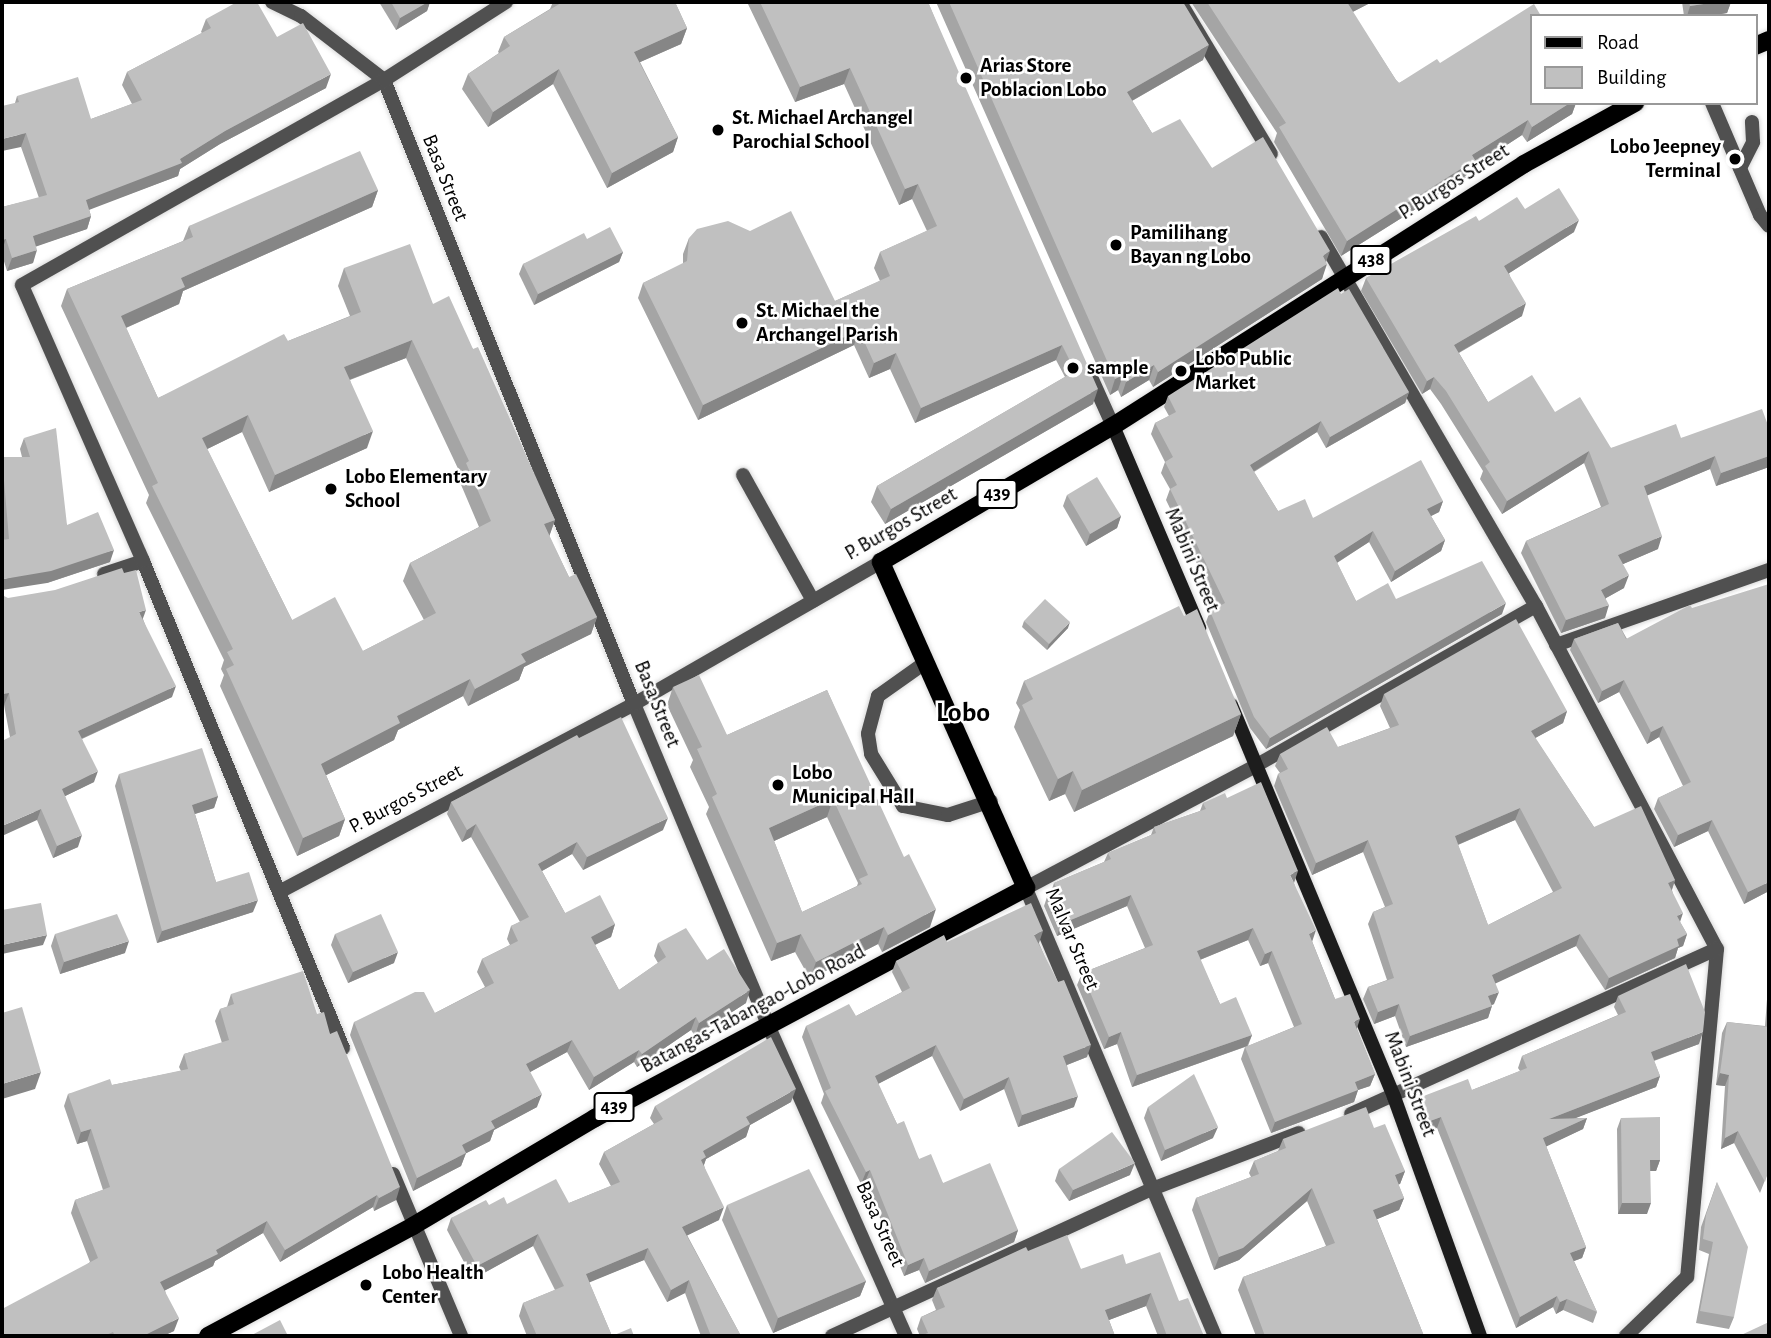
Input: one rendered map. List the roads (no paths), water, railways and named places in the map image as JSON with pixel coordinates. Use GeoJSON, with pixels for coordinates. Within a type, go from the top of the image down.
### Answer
{"type":"FeatureCollection","features":[{"type":"Feature","properties":{"kind":"main road","name":"P. Burgos Street"},"geometry":{"type":"LineString","coordinates":[[881,562],[1113,426],[1524,164],[1631,105]]}},
{"type":"Feature","properties":{"kind":"main road","name":"Mabini Street"},"geometry":{"type":"LineString","coordinates":[[1113,426],[1204,639]]}},
{"type":"Feature","properties":{"kind":"main road","name":"Malvar Street"},"geometry":{"type":"LineString","coordinates":[[881,562],[992,801],[1026,888]]}},
{"type":"Feature","properties":{"kind":"main road","name":"Mabini Street"},"geometry":{"type":"LineString","coordinates":[[1225,690],[1394,1097],[1480,1336]]}},
{"type":"Feature","properties":{"kind":"main road","name":"Batangas-Tabangao-Lobo Road"},"geometry":{"type":"LineString","coordinates":[[208,1336],[413,1226],[595,1118],[1026,888]]}},
{"type":"Feature","properties":{"kind":"street"},"geometry":{"type":"LineString","coordinates":[[272,2],[301,16],[384,80]]}},
{"type":"Feature","properties":{"kind":"street"},"geometry":{"type":"LineString","coordinates":[[347,1059],[281,891],[22,285],[384,80],[506,2]]}},
{"type":"Feature","properties":{"kind":"street"},"geometry":{"type":"LineString","coordinates":[[1180,2],[1280,169]]}},
{"type":"Feature","properties":{"kind":"street","name":"Basa Street"},"geometry":{"type":"LineString","coordinates":[[384,80],[634,704],[768,1025],[906,1336]]}},
{"type":"Feature","properties":{"kind":"street"},"geometry":{"type":"LineString","coordinates":[[1713,105],[1769,226]]}},
{"type":"Feature","properties":{"kind":"street"},"geometry":{"type":"LineString","coordinates":[[1740,168],[1753,142],[1752,122]]}},
{"type":"Feature","properties":{"kind":"street"},"geometry":{"type":"LineString","coordinates":[[1315,229],[1536,606],[1717,949],[1687,1278],[1626,1336]]}},
{"type":"Feature","properties":{"kind":"street","name":"Mabini Street"},"geometry":{"type":"LineString","coordinates":[[1086,364],[1113,426]]}},
{"type":"Feature","properties":{"kind":"street"},"geometry":{"type":"LineString","coordinates":[[743,475],[813,601]]}},
{"type":"Feature","properties":{"kind":"street"},"geometry":{"type":"LineString","coordinates":[[84,581],[142,561]]}},
{"type":"Feature","properties":{"kind":"street","name":"P. Burgos Street"},"geometry":{"type":"LineString","coordinates":[[281,891],[634,704],[881,562]]}},
{"type":"Feature","properties":{"kind":"street"},"geometry":{"type":"LineString","coordinates":[[1556,645],[1769,570]]}},
{"type":"Feature","properties":{"kind":"street"},"geometry":{"type":"LineString","coordinates":[[1026,888],[1257,765],[1536,606]]}},
{"type":"Feature","properties":{"kind":"street"},"geometry":{"type":"LineString","coordinates":[[926,662],[878,696],[868,734],[871,754],[903,806],[948,815],[992,801]]}},
{"type":"Feature","properties":{"kind":"street","name":"Malvar Street"},"geometry":{"type":"LineString","coordinates":[[1026,888],[1215,1336]]}},
{"type":"Feature","properties":{"kind":"street"},"geometry":{"type":"LineString","coordinates":[[832,1336],[1152,1189],[1394,1097],[1717,949]]}},
{"type":"Feature","properties":{"kind":"street"},"geometry":{"type":"LineString","coordinates":[[388,1161],[461,1336]]}},
{"type":"Feature","properties":{"kind":"place","name":"Arias Store Poblacion Lobo"},"geometry":{"type":"Point","coordinates":[966,78]}},
{"type":"Feature","properties":{"kind":"place","name":"St. Michael Archangel Parochial School"},"geometry":{"type":"Point","coordinates":[718,130]}},
{"type":"Feature","properties":{"kind":"place","name":"Lobo Jeepney Terminal"},"geometry":{"type":"Point","coordinates":[1735,159]}},
{"type":"Feature","properties":{"kind":"place","name":"Pamilihang Bayan ng Lobo"},"geometry":{"type":"Point","coordinates":[1116,245]}},
{"type":"Feature","properties":{"kind":"place","name":"St. Michael the Archangel Parish"},"geometry":{"type":"Point","coordinates":[742,323]}},
{"type":"Feature","properties":{"kind":"place","name":"sample"},"geometry":{"type":"Point","coordinates":[1073,368]}},
{"type":"Feature","properties":{"kind":"place","name":"Lobo Public Market"},"geometry":{"type":"Point","coordinates":[1181,371]}},
{"type":"Feature","properties":{"kind":"place","name":"Lobo Elementary School"},"geometry":{"type":"Point","coordinates":[331,489]}},
{"type":"Feature","properties":{"kind":"place","name":"Lobo Municipal Hall"},"geometry":{"type":"Point","coordinates":[778,785]}},
{"type":"Feature","properties":{"kind":"place","name":"Lobo Health Center"},"geometry":{"type":"Point","coordinates":[366,1285]}},
{"type":"Feature","properties":{"kind":"district","name":"Lobo"},"geometry":{"type":"Point","coordinates":[963,713]}}]}
